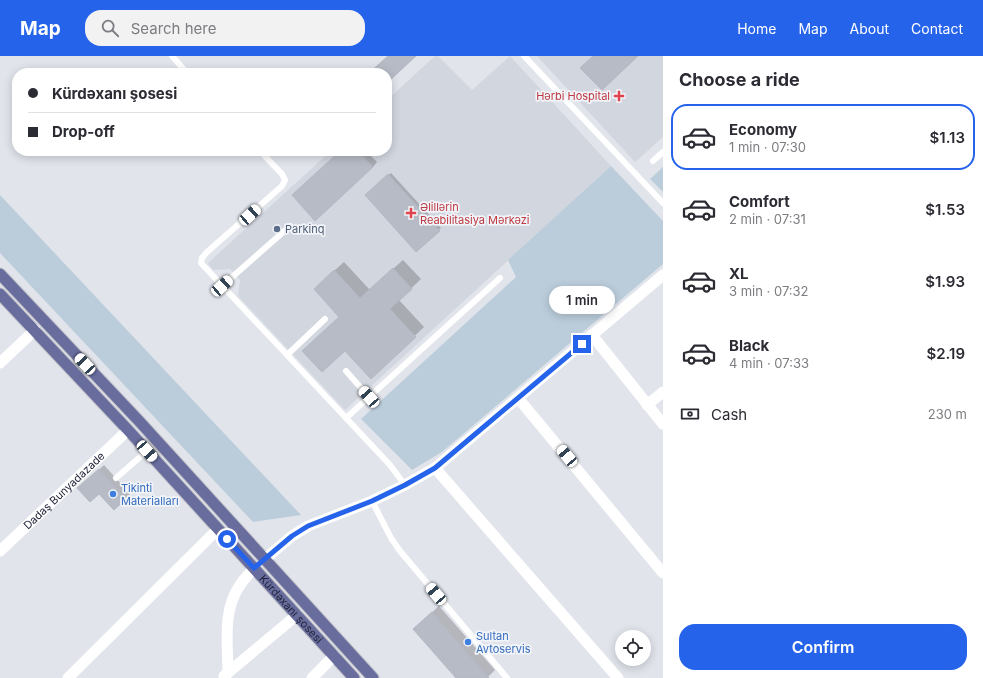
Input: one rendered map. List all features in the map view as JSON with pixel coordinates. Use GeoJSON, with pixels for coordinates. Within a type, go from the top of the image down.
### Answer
{"type":"FeatureCollection","features":[{"type":"Feature","properties":{"kind":"main road"},"geometry":{"type":"LineString","coordinates":[[0,274],[139,421],[373,678]]}},
{"type":"Feature","properties":{"kind":"main road","name":"Kürdəxanı şosesi"},"geometry":{"type":"LineString","coordinates":[[0,294],[128,430],[354,678]]}},
{"type":"Feature","properties":{"kind":"main road"},"geometry":{"type":"LineString","coordinates":[[254,568],[265,559]]}},
{"type":"Feature","properties":{"kind":"street"},"geometry":{"type":"LineString","coordinates":[[265,559],[292,536],[308,526],[372,501],[435,468],[663,275]]}},
{"type":"Feature","properties":{"kind":"street"},"geometry":{"type":"LineString","coordinates":[[0,363],[35,330]]}},
{"type":"Feature","properties":{"kind":"street"},"geometry":{"type":"LineString","coordinates":[[592,335],[663,424]]}},
{"type":"Feature","properties":{"kind":"street"},"geometry":{"type":"LineString","coordinates":[[648,405],[663,392]]}},
{"type":"Feature","properties":{"kind":"street"},"geometry":{"type":"LineString","coordinates":[[518,398],[663,573]]}},
{"type":"Feature","properties":{"kind":"street","name":"Dadaş Bunyadazade"},"geometry":{"type":"LineString","coordinates":[[0,551],[128,430]]}},
{"type":"Feature","properties":{"kind":"street"},"geometry":{"type":"LineString","coordinates":[[435,468],[618,678]]}},
{"type":"Feature","properties":{"kind":"street"},"geometry":{"type":"LineString","coordinates":[[68,678],[218,529]]}},
{"type":"Feature","properties":{"kind":"street"},"geometry":{"type":"LineString","coordinates":[[225,676],[229,648],[227,632],[229,612],[239,586],[254,568]]}},
{"type":"Feature","properties":{"kind":"street"},"geometry":{"type":"LineString","coordinates":[[225,676],[297,615]]}},
{"type":"Feature","properties":{"kind":"street"},"geometry":{"type":"LineString","coordinates":[[312,678],[334,656]]}},
{"type":"Feature","properties":{"kind":"lane"},"geometry":{"type":"LineString","coordinates":[[172,56],[183,68]]}},
{"type":"Feature","properties":{"kind":"lane"},"geometry":{"type":"LineString","coordinates":[[524,56],[663,203]]}},
{"type":"Feature","properties":{"kind":"lane"},"geometry":{"type":"LineString","coordinates":[[653,161],[663,152]]}},
{"type":"Feature","properties":{"kind":"lane"},"geometry":{"type":"LineString","coordinates":[[265,156],[282,174],[285,180],[282,186],[202,258],[202,263],[390,465],[405,485]]}},
{"type":"Feature","properties":{"kind":"lane"},"geometry":{"type":"LineString","coordinates":[[222,286],[290,226]]}},
{"type":"Feature","properties":{"kind":"lane"},"geometry":{"type":"LineString","coordinates":[[346,418],[500,278]]}},
{"type":"Feature","properties":{"kind":"lane"},"geometry":{"type":"LineString","coordinates":[[287,355],[325,319]]}},
{"type":"Feature","properties":{"kind":"lane"},"geometry":{"type":"LineString","coordinates":[[346,370],[369,397]]}},
{"type":"Feature","properties":{"kind":"lane"},"geometry":{"type":"LineString","coordinates":[[116,478],[147,451]]}},
{"type":"Feature","properties":{"kind":"lane"},"geometry":{"type":"LineString","coordinates":[[372,501],[391,538],[400,551],[507,678]]}},
{"type":"Feature","properties":{"kind":"shaded area","name":"Əlillərin Reabilitasiya Mərkəzi"},"geometry":{"type":"Polygon","coordinates":[[[435,56],[438,56],[472,90],[510,56],[611,166],[345,410],[238,296],[240,280],[230,269],[213,270],[208,263],[326,156],[392,156],[392,95],[435,56]]]}},
{"type":"Feature","properties":{"kind":"shaded area","name":"Hərbi Hospital"},"geometry":{"type":"Polygon","coordinates":[[[537,56],[663,56],[663,137],[635,162],[537,56]]]}},
{"type":"Feature","properties":{"kind":"shaded area"},"geometry":{"type":"Polygon","coordinates":[[[611,166],[663,221],[663,264],[442,452],[412,470],[361,419],[516,277],[508,260],[611,166]]]}},
{"type":"Feature","properties":{"kind":"shaded area"},"geometry":{"type":"Polygon","coordinates":[[[663,167],[663,192],[650,179],[663,167]]]}},
{"type":"Feature","properties":{"kind":"shaded area"},"geometry":{"type":"Polygon","coordinates":[[[0,195],[301,515],[253,522],[0,253],[0,195]]]}},
{"type":"Feature","properties":{"kind":"building"},"geometry":{"type":"Polygon","coordinates":[[[388,56],[416,56],[392,78],[392,68],[375,68],[388,56]]]}},
{"type":"Feature","properties":{"kind":"building"},"geometry":{"type":"Polygon","coordinates":[[[593,56],[638,56],[602,90],[580,68],[593,56]]]}},
{"type":"Feature","properties":{"kind":"building"},"geometry":{"type":"Polygon","coordinates":[[[335,156],[363,156],[373,167],[315,221],[292,195],[335,156]]]}},
{"type":"Feature","properties":{"kind":"building"},"geometry":{"type":"Polygon","coordinates":[[[388,174],[440,231],[416,252],[365,195],[388,174]]]}},
{"type":"Feature","properties":{"kind":"building"},"geometry":{"type":"Polygon","coordinates":[[[393,268],[412,289],[390,309],[416,337],[371,379],[345,351],[322,372],[302,351],[339,317],[314,289],[334,270],[360,298],[393,268]]]}},
{"type":"Feature","properties":{"kind":"building"},"geometry":{"type":"Polygon","coordinates":[[[99,469],[126,499],[114,510],[99,494],[90,502],[77,488],[99,469]]]}},
{"type":"Feature","properties":{"kind":"building"},"geometry":{"type":"Polygon","coordinates":[[[432,612],[489,678],[456,678],[413,629],[432,612]]]}},
{"type":"Feature","properties":{"kind":"place","name":"Hərbi Hospital"},"geometry":{"type":"Point","coordinates":[619,96]}},
{"type":"Feature","properties":{"kind":"place","name":"Əlillərin Reabilitasiya Mərkəzi"},"geometry":{"type":"Point","coordinates":[411,213]}},
{"type":"Feature","properties":{"kind":"place","name":"Parkinq"},"geometry":{"type":"Point","coordinates":[277,229]}},
{"type":"Feature","properties":{"kind":"place","name":"Tikinti Materialları"},"geometry":{"type":"Point","coordinates":[113,494]}},
{"type":"Feature","properties":{"kind":"place","name":"Sultan Avtoservis"},"geometry":{"type":"Point","coordinates":[468,642]}},
{"type":"Feature","properties":{"kind":"route"},"geometry":{"type":"LineString","coordinates":[[227,539],[254,568],[292,536],[308,526],[372,501],[435,468],[582,344]]}}]}
